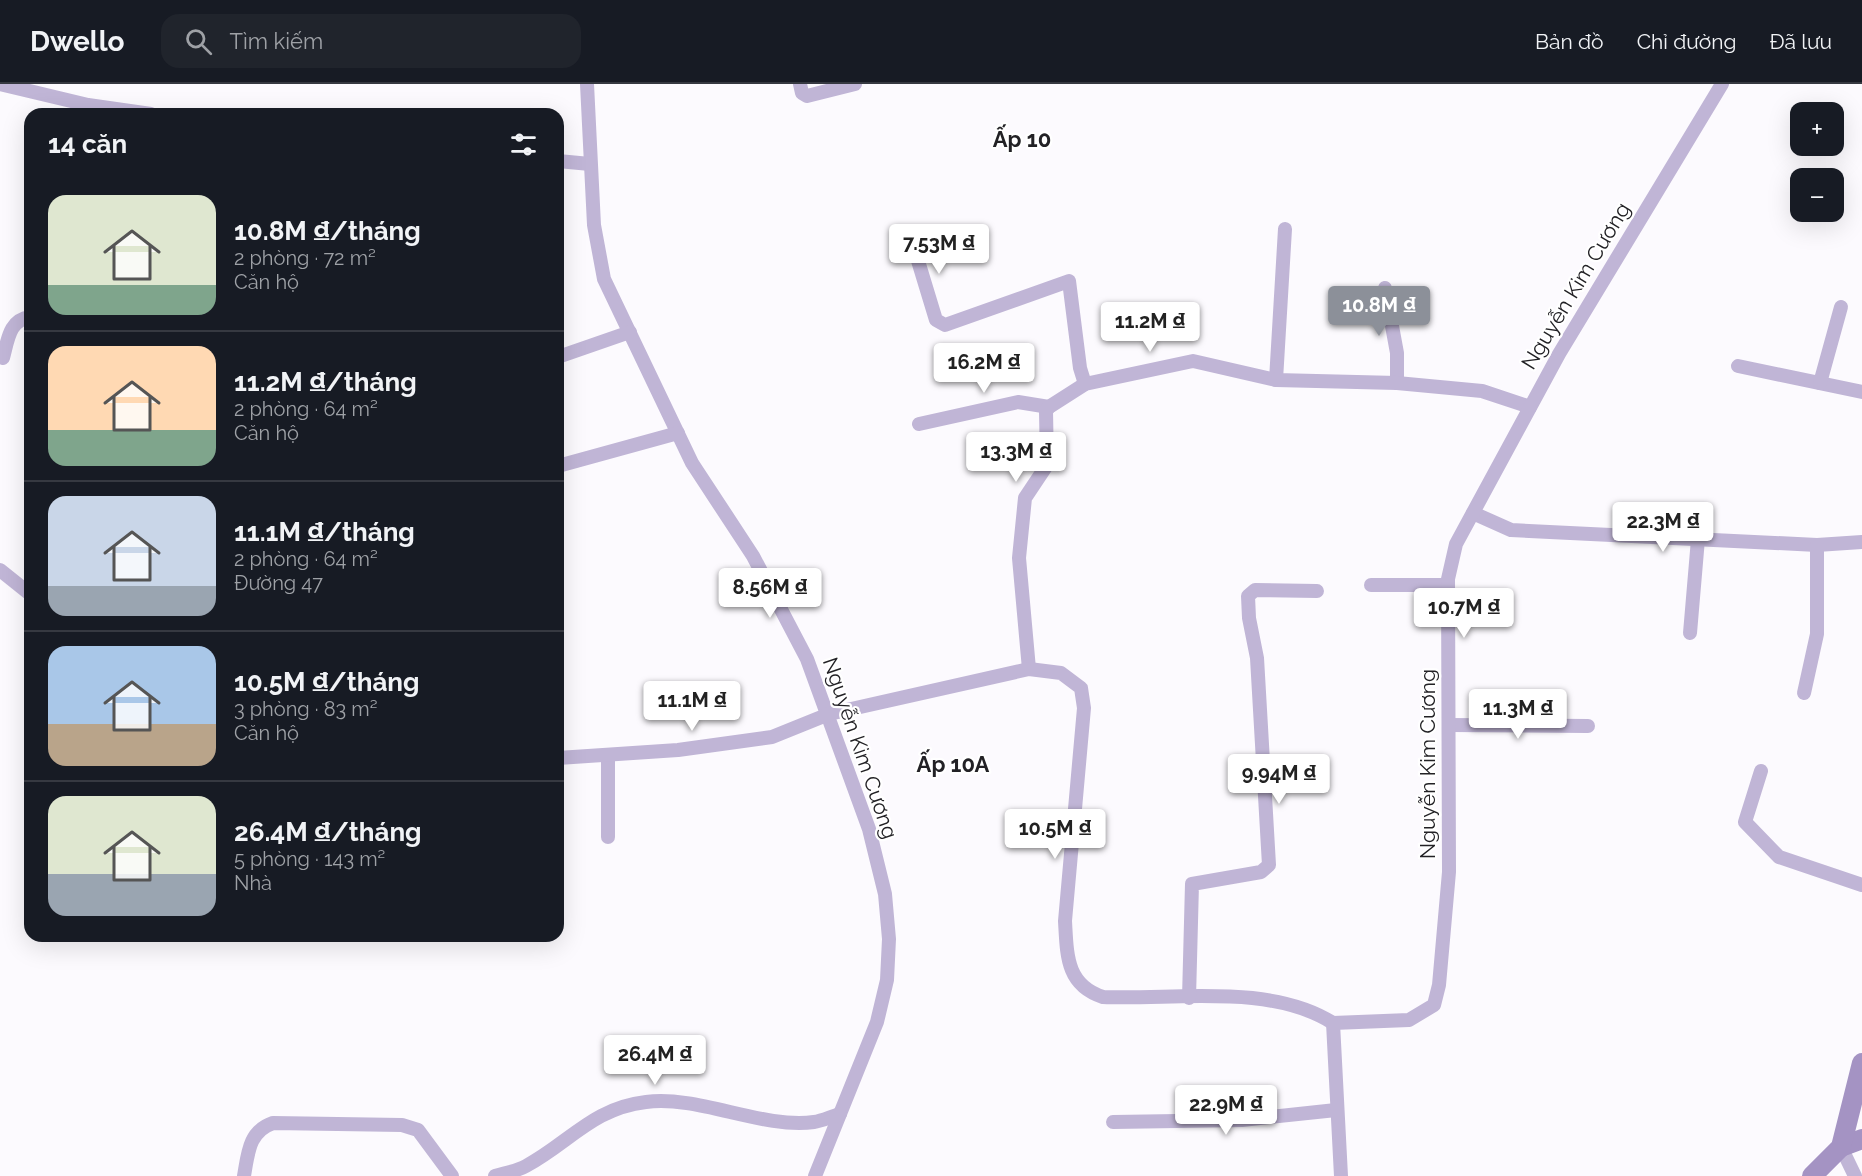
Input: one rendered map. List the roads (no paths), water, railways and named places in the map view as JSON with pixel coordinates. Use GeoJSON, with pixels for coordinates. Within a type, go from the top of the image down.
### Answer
{"type":"FeatureCollection","features":[{"type":"Feature","properties":{"kind":"main road"},"geometry":{"type":"LineString","coordinates":[[1841,1147],[1862,1064]]}},
{"type":"Feature","properties":{"kind":"main road"},"geometry":{"type":"LineString","coordinates":[[1812,1176],[1841,1147],[1862,1139]]}},
{"type":"Feature","properties":{"kind":"street"},"geometry":{"type":"LineString","coordinates":[[0,84],[109,108]]}},
{"type":"Feature","properties":{"kind":"street","name":"Nguyễn Kim Cương"},"geometry":{"type":"LineString","coordinates":[[587,84],[594,225],[604,279],[692,463],[753,556],[790,622],[829,714],[869,829],[885,894],[889,939],[887,980],[877,1022],[815,1176]]}},
{"type":"Feature","properties":{"kind":"street"},"geometry":{"type":"LineString","coordinates":[[800,84],[802,93],[807,96],[855,84]]}},
{"type":"Feature","properties":{"kind":"street","name":"Nguyễn Kim Cương"},"geometry":{"type":"LineString","coordinates":[[1333,1023],[1409,1020],[1434,1005],[1439,985],[1449,872],[1448,585],[1456,544],[1559,354],[1722,84]]}},
{"type":"Feature","properties":{"kind":"street"},"geometry":{"type":"LineString","coordinates":[[564,162],[590,164]]}},
{"type":"Feature","properties":{"kind":"street"},"geometry":{"type":"LineString","coordinates":[[1276,380],[1285,229]]}},
{"type":"Feature","properties":{"kind":"street"},"geometry":{"type":"LineString","coordinates":[[912,242],[936,320],[940,324],[945,325],[1069,281],[1080,368],[1085,384]]}},
{"type":"Feature","properties":{"kind":"street"},"geometry":{"type":"LineString","coordinates":[[1385,288],[1397,353],[1397,383]]}},
{"type":"Feature","properties":{"kind":"street"},"geometry":{"type":"LineString","coordinates":[[1820,383],[1841,307]]}},
{"type":"Feature","properties":{"kind":"street"},"geometry":{"type":"LineString","coordinates":[[3,358],[13,324],[24,318]]}},
{"type":"Feature","properties":{"kind":"street"},"geometry":{"type":"LineString","coordinates":[[564,355],[630,332]]}},
{"type":"Feature","properties":{"kind":"street"},"geometry":{"type":"LineString","coordinates":[[1029,669],[1019,558],[1024,498],[1047,465],[1046,411],[1085,384],[1192,361],[1276,380],[1397,383],[1482,391],[1530,407]]}},
{"type":"Feature","properties":{"kind":"street"},"geometry":{"type":"LineString","coordinates":[[1738,366],[1862,392]]}},
{"type":"Feature","properties":{"kind":"street"},"geometry":{"type":"LineString","coordinates":[[919,424],[1018,402],[1049,407]]}},
{"type":"Feature","properties":{"kind":"street"},"geometry":{"type":"LineString","coordinates":[[564,464],[678,433]]}},
{"type":"Feature","properties":{"kind":"street"},"geometry":{"type":"LineString","coordinates":[[1473,513],[1511,530],[1817,545],[1862,542]]}},
{"type":"Feature","properties":{"kind":"street"},"geometry":{"type":"LineString","coordinates":[[1690,633],[1698,539]]}},
{"type":"Feature","properties":{"kind":"street"},"geometry":{"type":"LineString","coordinates":[[1804,693],[1817,634],[1817,545]]}},
{"type":"Feature","properties":{"kind":"street"},"geometry":{"type":"LineString","coordinates":[[0,570],[24,589]]}},
{"type":"Feature","properties":{"kind":"street"},"geometry":{"type":"LineString","coordinates":[[1371,585],[1448,585]]}},
{"type":"Feature","properties":{"kind":"street"},"geometry":{"type":"LineString","coordinates":[[1189,998],[1192,884],[1261,872],[1269,865],[1264,823],[1257,658],[1249,618],[1249,593],[1255,590],[1317,591]]}},
{"type":"Feature","properties":{"kind":"street"},"geometry":{"type":"LineString","coordinates":[[564,758],[678,750],[771,737],[829,714],[1029,669],[1060,674],[1081,688],[1084,708],[1065,921],[1066,954],[1075,978],[1086,992],[1103,997],[1276,1000],[1319,1014],[1333,1023],[1341,1176]]}},
{"type":"Feature","properties":{"kind":"street"},"geometry":{"type":"LineString","coordinates":[[1449,725],[1588,726]]}},
{"type":"Feature","properties":{"kind":"street"},"geometry":{"type":"LineString","coordinates":[[608,755],[609,837]]}},
{"type":"Feature","properties":{"kind":"street"},"geometry":{"type":"LineString","coordinates":[[1761,771],[1745,822],[1779,857],[1862,885]]}},
{"type":"Feature","properties":{"kind":"street"},"geometry":{"type":"LineString","coordinates":[[495,1176],[524,1167],[576,1129],[604,1113],[646,1101],[671,1101],[759,1117],[814,1122],[840,1114]]}},
{"type":"Feature","properties":{"kind":"street"},"geometry":{"type":"LineString","coordinates":[[1113,1122],[1242,1120],[1336,1110]]}},
{"type":"Feature","properties":{"kind":"street"},"geometry":{"type":"LineString","coordinates":[[244,1176],[255,1133],[273,1123],[402,1125],[418,1130],[452,1176]]}},
{"type":"Feature","properties":{"kind":"street"},"geometry":{"type":"LineString","coordinates":[[1841,1147],[1855,1176]]}},
{"type":"Feature","properties":{"kind":"district","name":"Ấp 10"},"geometry":{"type":"Point","coordinates":[1022,139]}},
{"type":"Feature","properties":{"kind":"district","name":"Ấp 10A"},"geometry":{"type":"Point","coordinates":[953,764]}}]}
